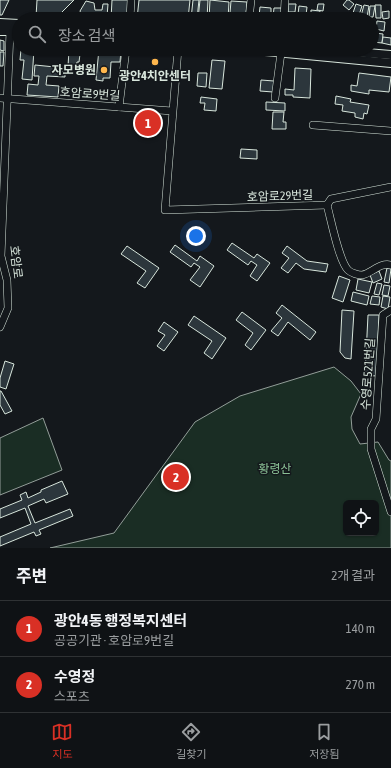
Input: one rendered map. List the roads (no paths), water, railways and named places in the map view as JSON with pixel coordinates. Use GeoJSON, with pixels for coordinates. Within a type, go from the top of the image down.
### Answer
{"type":"FeatureCollection","features":[{"type":"Feature","properties":{"kind":"main road"},"geometry":{"type":"LineString","coordinates":[[0,23],[12,24]]}},
{"type":"Feature","properties":{"kind":"main road"},"geometry":{"type":"LineString","coordinates":[[0,31],[10,31]]}},
{"type":"Feature","properties":{"kind":"main road"},"geometry":{"type":"LineString","coordinates":[[379,54],[391,55]]}},
{"type":"Feature","properties":{"kind":"main road"},"geometry":{"type":"LineString","coordinates":[[314,56],[391,63]]}},
{"type":"Feature","properties":{"kind":"street"},"geometry":{"type":"LineString","coordinates":[[130,12],[131,0]]}},
{"type":"Feature","properties":{"kind":"street"},"geometry":{"type":"LineString","coordinates":[[250,12],[251,0]]}},
{"type":"Feature","properties":{"kind":"street"},"geometry":{"type":"LineString","coordinates":[[285,12],[286,0]]}},
{"type":"Feature","properties":{"kind":"street","name":"호암로"},"geometry":{"type":"LineString","coordinates":[[0,326],[8,308],[2,256],[2,152],[3,98],[10,31]]}},
{"type":"Feature","properties":{"kind":"street"},"geometry":{"type":"LineString","coordinates":[[119,107],[125,56]]}},
{"type":"Feature","properties":{"kind":"street"},"geometry":{"type":"LineString","coordinates":[[172,111],[177,56]]}},
{"type":"Feature","properties":{"kind":"street"},"geometry":{"type":"LineString","coordinates":[[275,98],[281,56]]}},
{"type":"Feature","properties":{"kind":"street","name":"호암로9번길"},"geometry":{"type":"LineString","coordinates":[[3,98],[172,111]]}},
{"type":"Feature","properties":{"kind":"street","name":"호암로29번길"},"geometry":{"type":"LineString","coordinates":[[172,111],[165,210],[327,205],[331,199],[391,187]]}},
{"type":"Feature","properties":{"kind":"street"},"geometry":{"type":"LineString","coordinates":[[313,125],[391,132]]}},
{"type":"Feature","properties":{"kind":"street"},"geometry":{"type":"LineString","coordinates":[[327,205],[342,260],[347,270],[351,273],[362,275],[378,267],[388,264],[391,265]]}},
{"type":"Feature","properties":{"kind":"street"},"geometry":{"type":"LineString","coordinates":[[391,310],[383,315],[391,320]]}},
{"type":"Feature","properties":{"kind":"street","name":"수영로521번길"},"geometry":{"type":"LineString","coordinates":[[383,315],[376,419],[371,429],[371,449],[391,512]]}},
{"type":"Feature","properties":{"kind":"place","name":"광안4치안센터"},"geometry":{"type":"Point","coordinates":[155,62]}},
{"type":"Feature","properties":{"kind":"place","name":"자모병원"},"geometry":{"type":"Point","coordinates":[104,70]}},
{"type":"Feature","properties":{"kind":"place","name":"광안4동 행정복지센터"},"geometry":{"type":"Point","coordinates":[148,123]}},
{"type":"Feature","properties":{"kind":"place","name":"수영정"},"geometry":{"type":"Point","coordinates":[176,477]}},
{"type":"Feature","properties":{"kind":"park label","name":"황령산"},"geometry":{"type":"Point","coordinates":[275,469]}}]}
